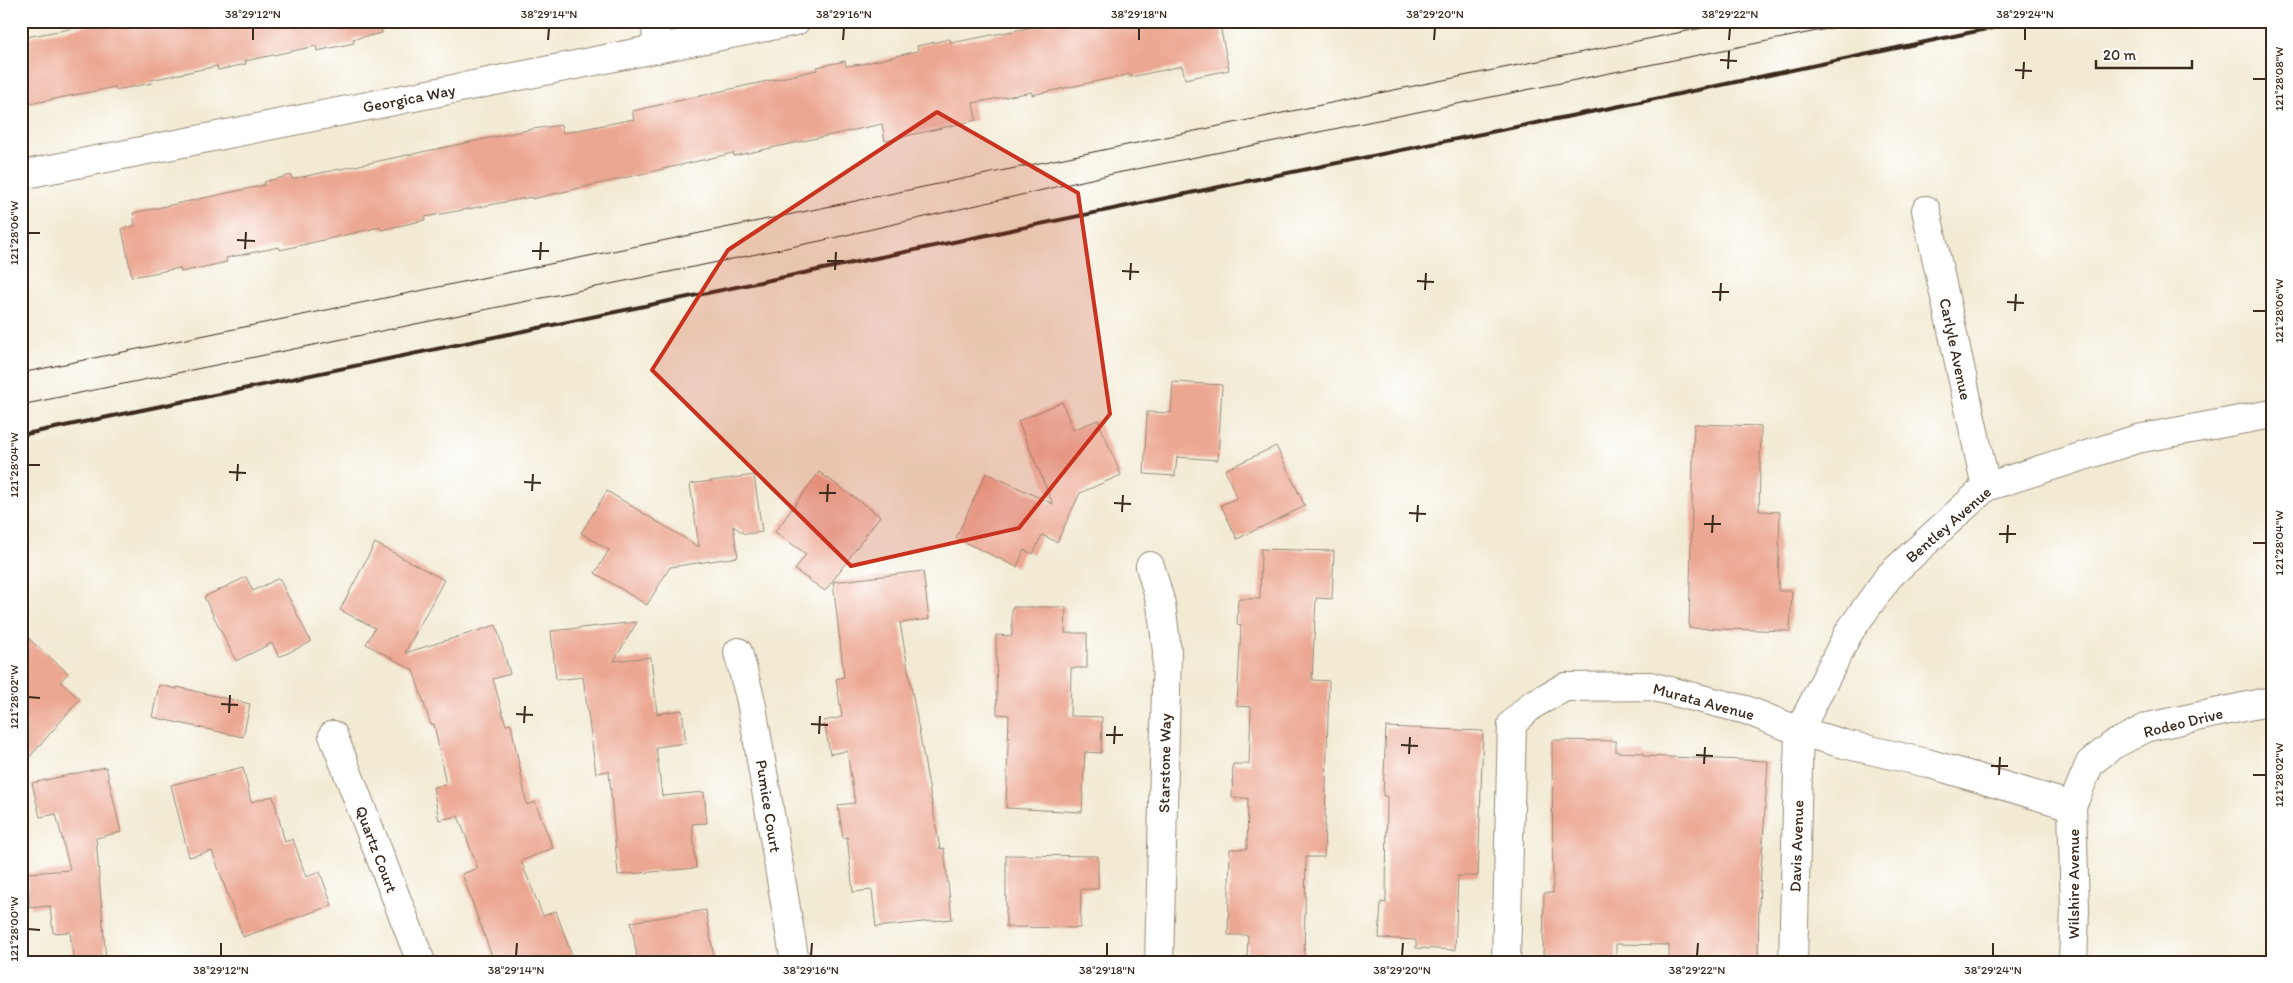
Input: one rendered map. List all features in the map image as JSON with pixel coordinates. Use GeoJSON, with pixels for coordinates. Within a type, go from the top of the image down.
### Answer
{"type":"FeatureCollection","features":[{"type":"Feature","properties":{"kind":"street"},"geometry":{"type":"LineString","coordinates":[[656,21],[657,49]]}},
{"type":"Feature","properties":{"kind":"street","name":"Georgica Way"},"geometry":{"type":"LineString","coordinates":[[21,175],[796,21]]}},
{"type":"Feature","properties":{"kind":"street","name":"Carlyle Avenue"},"geometry":{"type":"LineString","coordinates":[[1926,210],[1986,487]]}},
{"type":"Feature","properties":{"kind":"street","name":"Bentley Avenue"},"geometry":{"type":"LineString","coordinates":[[1799,731],[1849,632],[1888,576],[1986,487],[2137,439],[2272,414]]}},
{"type":"Feature","properties":{"kind":"street","name":"Starstone Way"},"geometry":{"type":"LineString","coordinates":[[1150,566],[1161,604],[1167,651],[1159,962]]}},
{"type":"Feature","properties":{"kind":"street","name":"Pumice Court"},"geometry":{"type":"LineString","coordinates":[[738,652],[751,701],[795,962]]}},
{"type":"Feature","properties":{"kind":"street","name":"Murata Avenue"},"geometry":{"type":"LineString","coordinates":[[1506,962],[1512,724],[1532,706],[1565,687],[1650,686],[1746,710],[1799,731],[1844,744],[1927,763],[2072,806]]}},
{"type":"Feature","properties":{"kind":"street","name":"Rodeo Drive"},"geometry":{"type":"LineString","coordinates":[[2072,806],[2090,763],[2113,745],[2148,727],[2272,702]]}},
{"type":"Feature","properties":{"kind":"street","name":"Davis Avenue"},"geometry":{"type":"LineString","coordinates":[[1793,962],[1799,731]]}},
{"type":"Feature","properties":{"kind":"street","name":"Quartz Court"},"geometry":{"type":"LineString","coordinates":[[333,736],[421,962]]}},
{"type":"Feature","properties":{"kind":"street","name":"Wilshire Avenue"},"geometry":{"type":"LineString","coordinates":[[2072,806],[2075,910],[2072,962]]}},
{"type":"Feature","properties":{"kind":"highlighted area"},"geometry":{"type":"Polygon","coordinates":[[[937,112],[1078,193],[1110,414],[1019,528],[851,566],[652,370],[728,250],[937,112]]]}},
{"type":"Feature","properties":{"kind":"building"},"geometry":{"type":"Polygon","coordinates":[[[113,21],[380,21],[382,33],[353,39],[354,43],[317,51],[316,46],[245,61],[246,64],[218,70],[217,66],[151,80],[152,83],[116,90],[115,87],[29,104],[26,89],[21,90],[21,38],[113,21]]]}},
{"type":"Feature","properties":{"kind":"building"},"geometry":{"type":"Polygon","coordinates":[[[1064,21],[1219,21],[1229,70],[1185,79],[1182,66],[1131,77],[1131,74],[1032,95],[1032,92],[973,103],[976,120],[885,141],[882,124],[734,156],[733,153],[532,199],[532,197],[425,217],[425,220],[381,230],[380,227],[280,250],[279,247],[226,258],[227,262],[181,272],[180,268],[132,277],[122,229],[135,226],[133,213],[265,185],[264,182],[291,175],[292,179],[533,129],[561,125],[563,133],[634,119],[632,111],[817,70],[817,67],[845,61],[846,66],[862,64],[918,51],[917,46],[950,39],[951,43],[1064,21]]]}},
{"type":"Feature","properties":{"kind":"building"},"geometry":{"type":"Polygon","coordinates":[[[1173,382],[1222,385],[1218,460],[1177,457],[1175,476],[1144,474],[1147,412],[1171,413],[1173,382]]]}},
{"type":"Feature","properties":{"kind":"building"},"geometry":{"type":"Polygon","coordinates":[[[1062,402],[1073,430],[1098,420],[1121,475],[1080,493],[1057,542],[1042,535],[1033,554],[1024,550],[1017,567],[956,538],[986,473],[1053,504],[1018,421],[1062,402]]]}},
{"type":"Feature","properties":{"kind":"building"},"geometry":{"type":"Polygon","coordinates":[[[1694,424],[1761,426],[1759,511],[1780,512],[1778,591],[1792,591],[1790,631],[1689,628],[1694,424]]]}},
{"type":"Feature","properties":{"kind":"building"},"geometry":{"type":"Polygon","coordinates":[[[1276,446],[1305,506],[1237,539],[1221,505],[1237,498],[1225,470],[1276,446]]]}},
{"type":"Feature","properties":{"kind":"building"},"geometry":{"type":"Polygon","coordinates":[[[819,472],[880,516],[825,591],[795,570],[806,554],[775,532],[819,472]]]}},
{"type":"Feature","properties":{"kind":"building"},"geometry":{"type":"Polygon","coordinates":[[[754,475],[762,532],[745,534],[733,526],[738,557],[670,567],[647,605],[595,573],[609,550],[581,533],[607,491],[699,547],[690,484],[754,475]]]}},
{"type":"Feature","properties":{"kind":"building"},"geometry":{"type":"Polygon","coordinates":[[[375,543],[444,580],[405,653],[496,625],[510,674],[493,679],[506,725],[511,724],[527,805],[535,802],[553,848],[521,861],[543,916],[556,911],[574,962],[494,962],[462,874],[478,868],[458,816],[439,820],[433,787],[446,785],[434,724],[431,725],[413,670],[366,644],[375,628],[340,610],[375,543]]]}},
{"type":"Feature","properties":{"kind":"building"},"geometry":{"type":"Polygon","coordinates":[[[1261,549],[1334,551],[1332,599],[1316,598],[1312,680],[1329,681],[1324,857],[1306,857],[1304,962],[1247,962],[1248,935],[1228,935],[1230,849],[1247,849],[1248,798],[1232,798],[1233,764],[1249,764],[1251,707],[1237,706],[1241,626],[1237,625],[1238,599],[1260,599],[1261,549]]]}},
{"type":"Feature","properties":{"kind":"building"},"geometry":{"type":"Polygon","coordinates":[[[923,571],[929,619],[900,623],[940,849],[944,848],[952,919],[876,927],[872,890],[853,892],[847,837],[843,838],[838,805],[855,803],[847,751],[830,754],[824,721],[842,717],[836,679],[844,677],[833,582],[923,571]]]}},
{"type":"Feature","properties":{"kind":"building"},"geometry":{"type":"Polygon","coordinates":[[[246,577],[253,591],[279,578],[311,642],[279,657],[272,643],[236,661],[204,597],[246,577]]]}},
{"type":"Feature","properties":{"kind":"building"},"geometry":{"type":"Polygon","coordinates":[[[1012,607],[1066,607],[1065,633],[1087,633],[1087,668],[1071,668],[1070,716],[1102,717],[1101,753],[1085,752],[1082,812],[1006,808],[1009,715],[997,714],[996,635],[1012,636],[1012,607]]]}},
{"type":"Feature","properties":{"kind":"building"},"geometry":{"type":"Polygon","coordinates":[[[637,622],[614,661],[651,657],[657,714],[682,710],[686,743],[656,747],[662,796],[704,792],[707,823],[692,824],[696,868],[618,875],[609,771],[596,773],[583,677],[556,680],[551,631],[637,622]]]}},
{"type":"Feature","properties":{"kind":"building"},"geometry":{"type":"Polygon","coordinates":[[[21,632],[68,673],[60,682],[80,699],[21,767],[21,632]]]}},
{"type":"Feature","properties":{"kind":"building"},"geometry":{"type":"Polygon","coordinates":[[[159,685],[177,689],[177,687],[250,704],[243,737],[152,717],[159,685]]]}},
{"type":"Feature","properties":{"kind":"building"},"geometry":{"type":"Polygon","coordinates":[[[1386,727],[1483,731],[1478,876],[1458,876],[1455,950],[1416,948],[1416,940],[1379,938],[1381,902],[1386,903],[1387,796],[1383,796],[1386,727]]]}},
{"type":"Feature","properties":{"kind":"building"},"geometry":{"type":"Polygon","coordinates":[[[1552,740],[1616,741],[1616,752],[1644,753],[1644,756],[1768,761],[1759,904],[1758,962],[1669,962],[1669,945],[1616,944],[1616,960],[1543,959],[1544,893],[1553,893],[1552,740]]]}},
{"type":"Feature","properties":{"kind":"building"},"geometry":{"type":"Polygon","coordinates":[[[106,767],[121,832],[96,838],[106,962],[74,962],[70,932],[53,933],[50,906],[30,908],[27,873],[70,870],[56,814],[40,817],[32,783],[106,767]]]}},
{"type":"Feature","properties":{"kind":"building"},"geometry":{"type":"Polygon","coordinates":[[[243,767],[251,802],[273,796],[285,842],[293,839],[306,877],[320,872],[332,905],[243,937],[212,851],[189,857],[171,785],[243,767]]]}},
{"type":"Feature","properties":{"kind":"building"},"geometry":{"type":"Polygon","coordinates":[[[1006,855],[1098,856],[1098,889],[1081,889],[1080,928],[1006,927],[1006,855]]]}},
{"type":"Feature","properties":{"kind":"building"},"geometry":{"type":"Polygon","coordinates":[[[706,910],[714,959],[695,962],[638,962],[631,922],[706,910]]]}},
{"type":"Feature","properties":{"kind":"tram line"},"geometry":{"type":"LineString","coordinates":[[21,373],[1737,21]]}},
{"type":"Feature","properties":{"kind":"tram line"},"geometry":{"type":"LineString","coordinates":[[21,405],[820,241],[1117,173],[1866,21]]}},
{"type":"Feature","properties":{"kind":"railway"},"geometry":{"type":"LineString","coordinates":[[21,435],[2025,21]]}}]}
